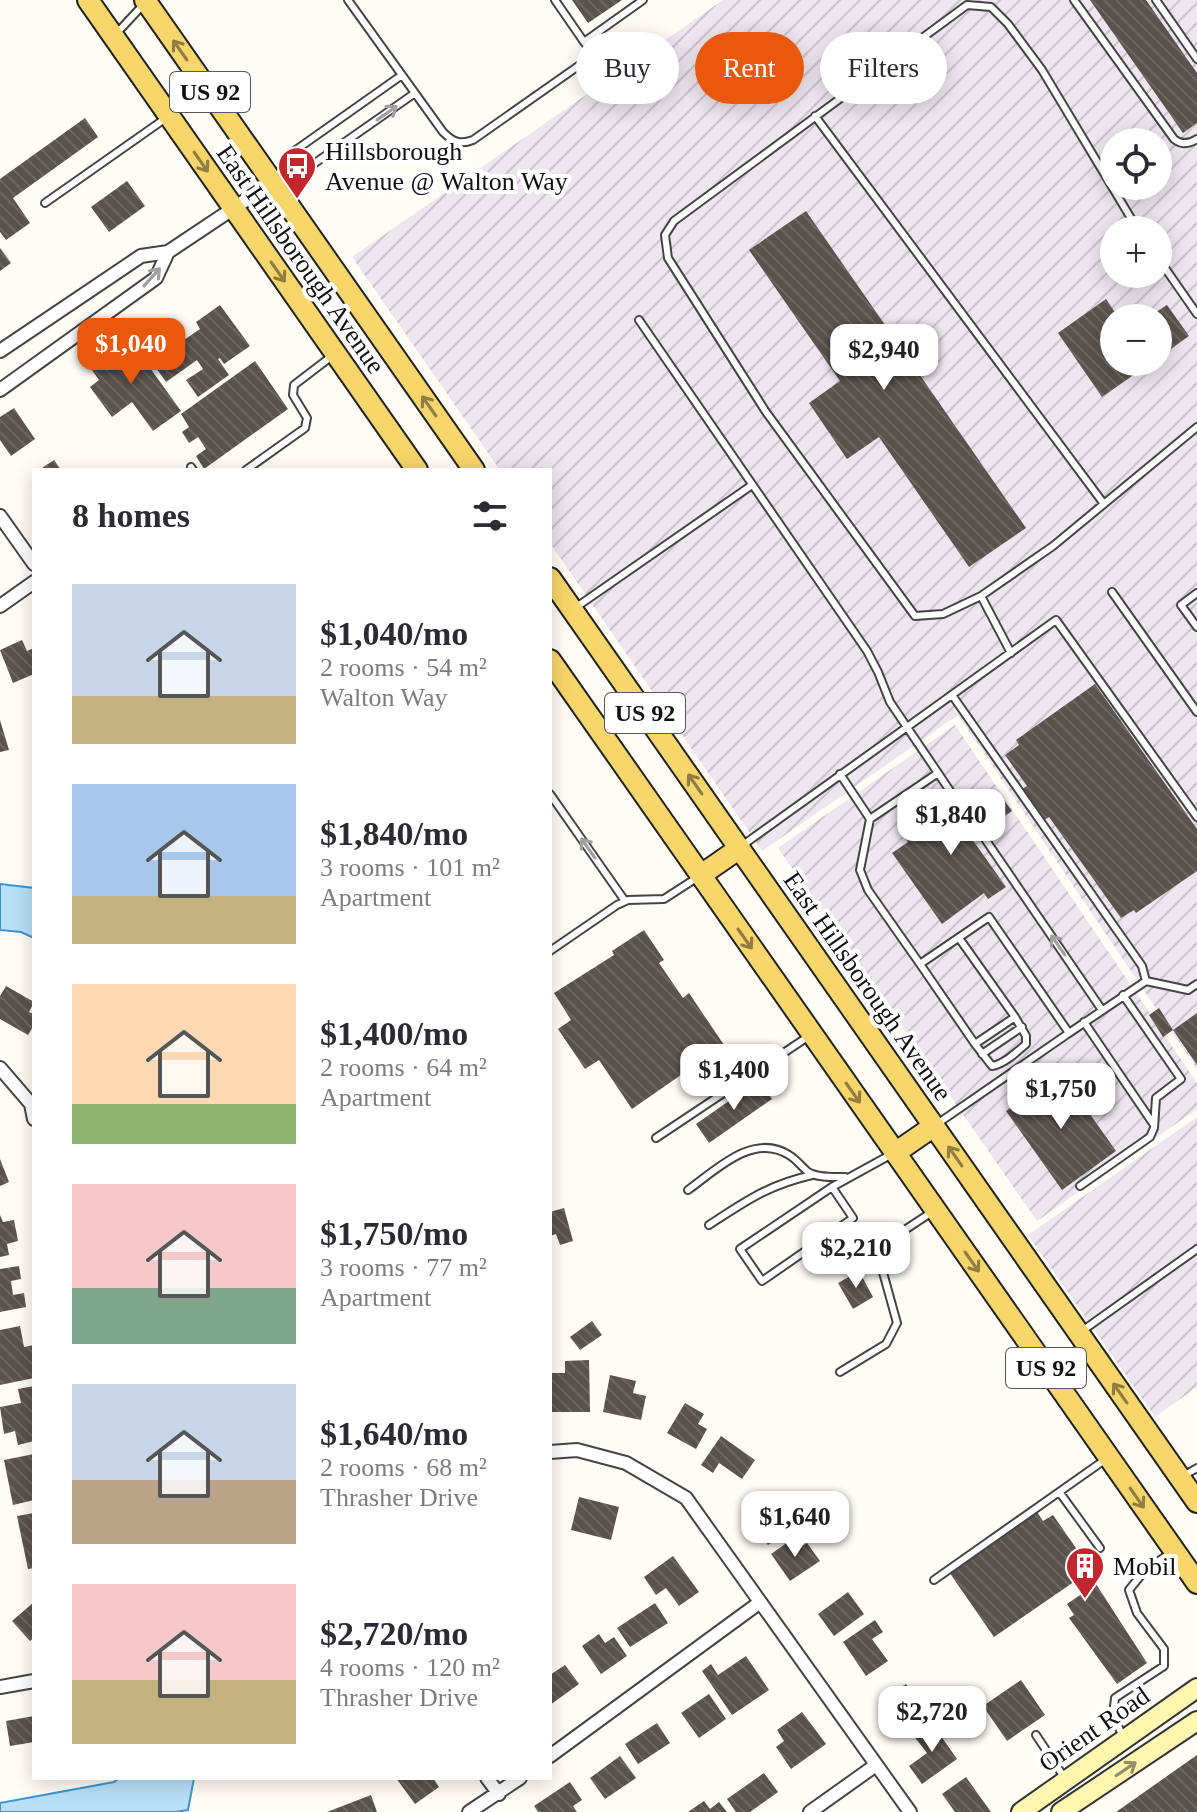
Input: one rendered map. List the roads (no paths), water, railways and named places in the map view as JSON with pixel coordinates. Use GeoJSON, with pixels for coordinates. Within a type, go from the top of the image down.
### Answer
{"type":"FeatureCollection","features":[{"type":"Feature","properties":{"kind":"main road","name":"East Hillsborough Avenue"},"geometry":{"type":"LineString","coordinates":[[88,0],[416,468]]}},
{"type":"Feature","properties":{"kind":"main road","name":"East Hillsborough Avenue"},"geometry":{"type":"LineString","coordinates":[[146,0],[473,468]]}},
{"type":"Feature","properties":{"kind":"main road","name":"East Hillsborough Avenue"},"geometry":{"type":"LineString","coordinates":[[552,581],[1079,1334],[1188,1473],[1197,1502]]}},
{"type":"Feature","properties":{"kind":"main road","name":"US 92"},"geometry":{"type":"LineString","coordinates":[[552,663],[1197,1583]]}},
{"type":"Feature","properties":{"kind":"main road"},"geometry":{"type":"LineString","coordinates":[[701,875],[740,848]]}},
{"type":"Feature","properties":{"kind":"main road"},"geometry":{"type":"LineString","coordinates":[[895,1153],[934,1126]]}},
{"type":"Feature","properties":{"kind":"street"},"geometry":{"type":"LineString","coordinates":[[0,351],[141,256],[168,252],[273,182]]}},
{"type":"Feature","properties":{"kind":"street"},"geometry":{"type":"LineString","coordinates":[[0,390],[156,278],[168,252]]}},
{"type":"Feature","properties":{"kind":"street"},"geometry":{"type":"LineString","coordinates":[[0,516],[32,561]]}},
{"type":"Feature","properties":{"kind":"street"},"geometry":{"type":"LineString","coordinates":[[0,606],[32,583]]}},
{"type":"Feature","properties":{"kind":"street"},"geometry":{"type":"LineString","coordinates":[[0,1068],[32,1109]]}},
{"type":"Feature","properties":{"kind":"street"},"geometry":{"type":"LineString","coordinates":[[552,1452],[577,1450],[626,1463],[686,1498],[910,1812]]}},
{"type":"Feature","properties":{"kind":"street"},"geometry":{"type":"LineString","coordinates":[[552,1755],[759,1603]]}},
{"type":"Feature","properties":{"kind":"street"},"geometry":{"type":"LineString","coordinates":[[0,1687],[32,1681]]}},
{"type":"Feature","properties":{"kind":"street","name":"Orient Road"},"geometry":{"type":"LineString","coordinates":[[1021,1812],[1197,1688]]}},
{"type":"Feature","properties":{"kind":"street","name":"Orient Road"},"geometry":{"type":"LineString","coordinates":[[1061,1812],[1197,1721]]}},
{"type":"Feature","properties":{"kind":"street"},"geometry":{"type":"LineString","coordinates":[[810,1812],[876,1765]]}},
{"type":"Feature","properties":{"kind":"street"},"geometry":{"type":"LineString","coordinates":[[488,1780],[499,1794]]}},
{"type":"Feature","properties":{"kind":"street"},"geometry":{"type":"LineString","coordinates":[[469,1812],[517,1780]]}},
{"type":"Feature","properties":{"kind":"lane"},"geometry":{"type":"LineString","coordinates":[[113,37],[146,0]]}},
{"type":"Feature","properties":{"kind":"lane"},"geometry":{"type":"LineString","coordinates":[[348,0],[451,140],[465,143],[576,67]]}},
{"type":"Feature","properties":{"kind":"lane"},"geometry":{"type":"LineString","coordinates":[[555,0],[577,32]]}},
{"type":"Feature","properties":{"kind":"lane"},"geometry":{"type":"LineString","coordinates":[[598,32],[643,0]]}},
{"type":"Feature","properties":{"kind":"lane"},"geometry":{"type":"LineString","coordinates":[[1074,0],[1174,139],[1179,143],[1197,139]]}},
{"type":"Feature","properties":{"kind":"lane"},"geometry":{"type":"LineString","coordinates":[[1156,0],[1197,59]]}},
{"type":"Feature","properties":{"kind":"lane"},"geometry":{"type":"LineString","coordinates":[[1130,216],[1042,70],[1008,24],[991,7],[967,5],[674,221],[665,235],[668,258],[766,412],[915,616],[943,614],[981,596],[1053,546],[1197,427]]}},
{"type":"Feature","properties":{"kind":"lane"},"geometry":{"type":"LineString","coordinates":[[273,182],[293,152],[402,75]]}},
{"type":"Feature","properties":{"kind":"lane"},"geometry":{"type":"LineString","coordinates":[[273,182],[305,170],[415,93]]}},
{"type":"Feature","properties":{"kind":"lane"},"geometry":{"type":"LineString","coordinates":[[45,203],[169,116]]}},
{"type":"Feature","properties":{"kind":"lane"},"geometry":{"type":"LineString","coordinates":[[815,116],[1104,504]]}},
{"type":"Feature","properties":{"kind":"lane"},"geometry":{"type":"LineString","coordinates":[[1172,278],[1197,314]]}},
{"type":"Feature","properties":{"kind":"lane"},"geometry":{"type":"LineString","coordinates":[[639,320],[867,651],[890,702],[964,812]]}},
{"type":"Feature","properties":{"kind":"lane"},"geometry":{"type":"LineString","coordinates":[[249,468],[305,428],[307,418],[293,395],[294,385],[335,353]]}},
{"type":"Feature","properties":{"kind":"lane"},"geometry":{"type":"LineString","coordinates":[[572,610],[752,485]]}},
{"type":"Feature","properties":{"kind":"lane"},"geometry":{"type":"LineString","coordinates":[[1112,592],[1197,712]]}},
{"type":"Feature","properties":{"kind":"lane"},"geometry":{"type":"LineString","coordinates":[[1197,593],[1181,605],[1197,627]]}},
{"type":"Feature","properties":{"kind":"lane"},"geometry":{"type":"LineString","coordinates":[[981,596],[1011,653]]}},
{"type":"Feature","properties":{"kind":"lane"},"geometry":{"type":"LineString","coordinates":[[740,848],[1056,620],[1197,817]]}},
{"type":"Feature","properties":{"kind":"lane"},"geometry":{"type":"LineString","coordinates":[[952,695],[1142,966],[1146,981]]}},
{"type":"Feature","properties":{"kind":"lane"},"geometry":{"type":"LineString","coordinates":[[870,819],[938,773]]}},
{"type":"Feature","properties":{"kind":"lane"},"geometry":{"type":"LineString","coordinates":[[840,774],[870,819],[860,870],[868,890],[982,1054],[992,1066],[997,1066],[1026,1044],[1026,1036],[959,938]]}},
{"type":"Feature","properties":{"kind":"lane"},"geometry":{"type":"LineString","coordinates":[[552,797],[625,901]]}},
{"type":"Feature","properties":{"kind":"lane"},"geometry":{"type":"LineString","coordinates":[[983,836],[1102,1010]]}},
{"type":"Feature","properties":{"kind":"lane"},"geometry":{"type":"LineString","coordinates":[[552,950],[625,901],[664,899],[701,875]]}},
{"type":"Feature","properties":{"kind":"lane"},"geometry":{"type":"LineString","coordinates":[[920,964],[989,917],[1069,1033]]}},
{"type":"Feature","properties":{"kind":"lane"},"geometry":{"type":"LineString","coordinates":[[934,1126],[1146,981],[1188,990],[1197,984]]}},
{"type":"Feature","properties":{"kind":"lane"},"geometry":{"type":"LineString","coordinates":[[1080,1186],[1150,1137],[1156,1098],[1181,1079],[1123,995]]}},
{"type":"Feature","properties":{"kind":"lane"},"geometry":{"type":"LineString","coordinates":[[975,1044],[1015,1017]]}},
{"type":"Feature","properties":{"kind":"lane"},"geometry":{"type":"LineString","coordinates":[[1084,1022],[1154,1125]]}},
{"type":"Feature","properties":{"kind":"lane"},"geometry":{"type":"LineString","coordinates":[[982,1054],[1022,1027]]}},
{"type":"Feature","properties":{"kind":"lane"},"geometry":{"type":"LineString","coordinates":[[656,1138],[812,1034]]}},
{"type":"Feature","properties":{"kind":"lane"},"geometry":{"type":"LineString","coordinates":[[688,1190],[743,1151],[760,1147],[790,1155],[812,1175]]}},
{"type":"Feature","properties":{"kind":"lane"},"geometry":{"type":"LineString","coordinates":[[832,1187],[853,1218],[762,1281],[740,1249],[845,1177],[895,1153]]}},
{"type":"Feature","properties":{"kind":"lane"},"geometry":{"type":"LineString","coordinates":[[709,1225],[762,1190],[782,1181],[812,1175],[845,1177]]}},
{"type":"Feature","properties":{"kind":"lane"},"geometry":{"type":"LineString","coordinates":[[840,1372],[886,1344],[897,1323],[879,1258],[894,1237],[935,1210]]}},
{"type":"Feature","properties":{"kind":"lane"},"geometry":{"type":"LineString","coordinates":[[1079,1334],[1197,1249]]}},
{"type":"Feature","properties":{"kind":"lane"},"geometry":{"type":"LineString","coordinates":[[934,1580],[1109,1457]]}},
{"type":"Feature","properties":{"kind":"lane"},"geometry":{"type":"LineString","coordinates":[[1060,1493],[1100,1548]]}},
{"type":"Feature","properties":{"kind":"lane"},"geometry":{"type":"LineString","coordinates":[[1124,1739],[1113,1715],[1115,1698],[1164,1666],[1164,1649],[1137,1613],[1129,1590],[1146,1569],[1174,1551]]}},
{"type":"Feature","properties":{"kind":"lane"},"geometry":{"type":"LineString","coordinates":[[1036,1735],[1066,1780]]}},
{"type":"Feature","properties":{"kind":"water"},"geometry":{"type":"Polygon","coordinates":[[[0,884],[32,888],[32,937],[21,932],[0,930],[0,884]]]}},
{"type":"Feature","properties":{"kind":"water"},"geometry":{"type":"Polygon","coordinates":[[[194,1780],[188,1810],[0,1812],[0,1803],[114,1782],[194,1780]]]}},
{"type":"Feature","properties":{"kind":"place","name":"Hillsborough Avenue @ Walton Way"},"geometry":{"type":"Point","coordinates":[297,200]}},
{"type":"Feature","properties":{"kind":"place","name":"Mobil"},"geometry":{"type":"Point","coordinates":[1085,1600]}}]}
